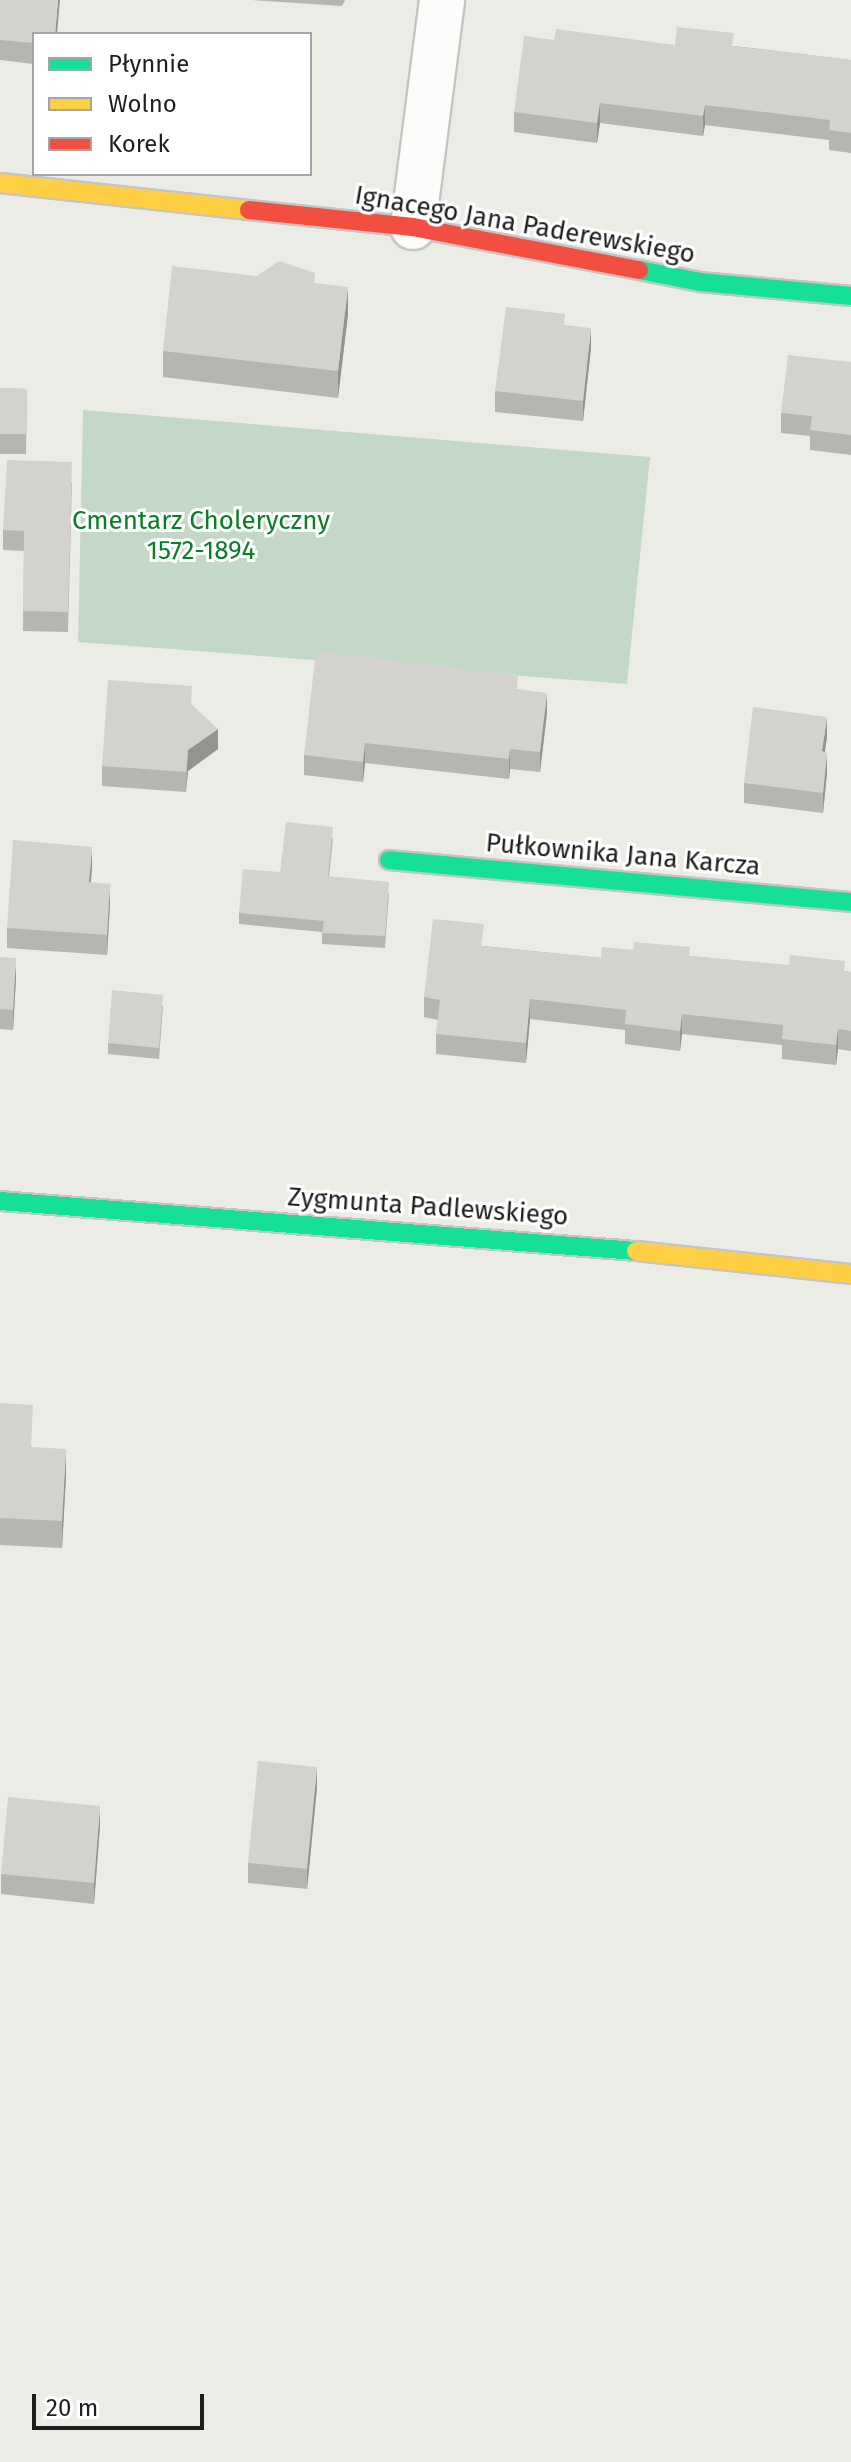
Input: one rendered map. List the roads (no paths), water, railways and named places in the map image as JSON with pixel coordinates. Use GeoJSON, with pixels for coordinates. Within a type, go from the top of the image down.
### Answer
{"type":"FeatureCollection","features":[{"type":"Feature","properties":{"kind":"street"},"geometry":{"type":"LineString","coordinates":[[413,227],[442,0]]}},
{"type":"Feature","properties":{"kind":"street","name":"Ignacego Jana Paderewskiego"},"geometry":{"type":"LineString","coordinates":[[0,183],[413,227],[700,282],[851,296]]}},
{"type":"Feature","properties":{"kind":"street","name":"Pułkownika Jana Karcza"},"geometry":{"type":"LineString","coordinates":[[389,860],[851,902]]}},
{"type":"Feature","properties":{"kind":"street","name":"Zygmunta Padlewskiego"},"geometry":{"type":"LineString","coordinates":[[0,1201],[594,1246],[851,1274]]}},
{"type":"Feature","properties":{"kind":"park label","name":"Cmentarz Choleryczny 1572-1894"},"geometry":{"type":"Point","coordinates":[201,536]}}]}
